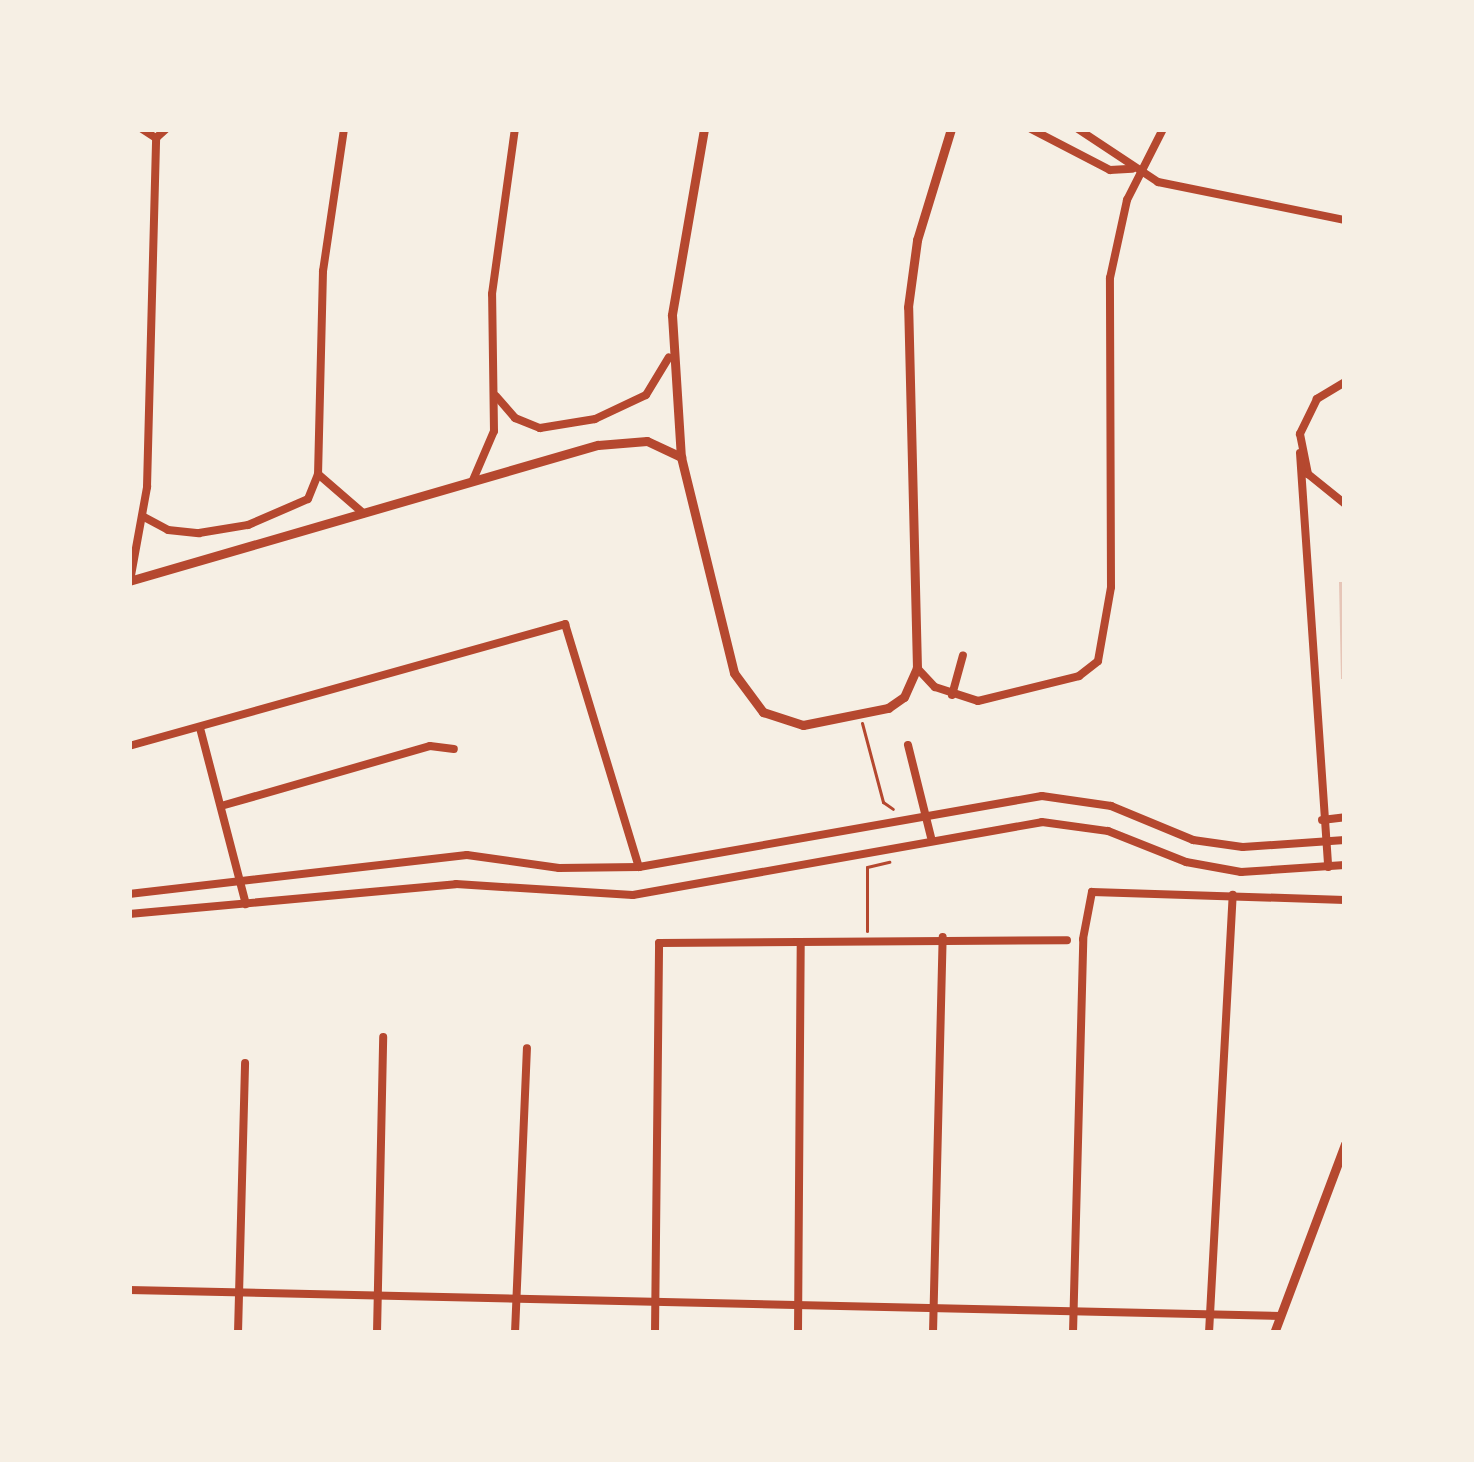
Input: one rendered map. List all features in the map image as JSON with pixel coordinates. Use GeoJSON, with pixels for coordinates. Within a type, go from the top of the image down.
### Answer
{"type":"FeatureCollection","features":[{"type":"Feature","properties":{"kind":"street"},"geometry":{"type":"LineString","coordinates":[[142,129],[156,138]]}},
{"type":"Feature","properties":{"kind":"street"},"geometry":{"type":"LineString","coordinates":[[166,129],[156,138],[144,517],[129,581],[631,439],[681,457]]}},
{"type":"Feature","properties":{"kind":"street"},"geometry":{"type":"LineString","coordinates":[[144,517],[168,530],[199,533],[248,524],[308,499],[318,474],[323,271],[344,129]]}},
{"type":"Feature","properties":{"kind":"street"},"geometry":{"type":"LineString","coordinates":[[472,481],[492,445],[493,294],[515,129]]}},
{"type":"Feature","properties":{"kind":"street"},"geometry":{"type":"LineString","coordinates":[[704,129],[676,263],[669,357],[681,457],[734,673],[763,712],[803,724],[888,709],[904,697],[917,668],[908,307],[916,240],[951,129]]}},
{"type":"Feature","properties":{"kind":"street"},"geometry":{"type":"LineString","coordinates":[[1031,129],[1110,170],[1137,171],[1345,220]]}},
{"type":"Feature","properties":{"kind":"street"},"geometry":{"type":"LineString","coordinates":[[1078,129],[1121,151],[1137,171]]}},
{"type":"Feature","properties":{"kind":"street"},"geometry":{"type":"LineString","coordinates":[[917,668],[952,695],[1006,698],[1079,676],[1098,661],[1108,634],[1109,296],[1115,236],[1137,171],[1163,129]]}},
{"type":"Feature","properties":{"kind":"street"},"geometry":{"type":"LineString","coordinates":[[494,388],[515,418],[550,428],[633,405],[669,357]]}},
{"type":"Feature","properties":{"kind":"street"},"geometry":{"type":"LineString","coordinates":[[1328,867],[1300,453],[1306,415],[1345,382]]}},
{"type":"Feature","properties":{"kind":"street"},"geometry":{"type":"LineString","coordinates":[[1300,453],[1322,491],[1345,504]]}},
{"type":"Feature","properties":{"kind":"street"},"geometry":{"type":"LineString","coordinates":[[318,474],[363,513]]}},
{"type":"Feature","properties":{"kind":"street"},"geometry":{"type":"LineString","coordinates":[[129,746],[565,625],[639,867]]}},
{"type":"Feature","properties":{"kind":"street"},"geometry":{"type":"LineString","coordinates":[[952,695],[963,655]]}},
{"type":"Feature","properties":{"kind":"street"},"geometry":{"type":"LineString","coordinates":[[200,728],[246,904]]}},
{"type":"Feature","properties":{"kind":"street"},"geometry":{"type":"LineString","coordinates":[[221,806],[430,746],[454,748]]}},
{"type":"Feature","properties":{"kind":"street"},"geometry":{"type":"LineString","coordinates":[[908,746],[931,837]]}},
{"type":"Feature","properties":{"kind":"street"},"geometry":{"type":"LineString","coordinates":[[129,894],[467,856],[559,868],[639,867],[925,812],[1077,797],[1193,840],[1243,847],[1345,840]]}},
{"type":"Feature","properties":{"kind":"street"},"geometry":{"type":"LineString","coordinates":[[1322,820],[1345,817]]}},
{"type":"Feature","properties":{"kind":"street"},"geometry":{"type":"LineString","coordinates":[[129,914],[456,884],[633,896],[931,837],[1076,824],[1186,862],[1241,872],[1345,866]]}},
{"type":"Feature","properties":{"kind":"street"},"geometry":{"type":"LineString","coordinates":[[1073,1333],[1088,901],[1102,890],[1345,900]]}},
{"type":"Feature","properties":{"kind":"street"},"geometry":{"type":"LineString","coordinates":[[1209,1333],[1233,895]]}},
{"type":"Feature","properties":{"kind":"street"},"geometry":{"type":"LineString","coordinates":[[933,1333],[943,937]]}},
{"type":"Feature","properties":{"kind":"street"},"geometry":{"type":"LineString","coordinates":[[656,1333],[659,943],[943,937],[1066,940]]}},
{"type":"Feature","properties":{"kind":"street"},"geometry":{"type":"LineString","coordinates":[[798,1333],[801,943]]}},
{"type":"Feature","properties":{"kind":"street"},"geometry":{"type":"LineString","coordinates":[[377,1333],[382,1037]]}},
{"type":"Feature","properties":{"kind":"street"},"geometry":{"type":"LineString","coordinates":[[515,1333],[527,1048]]}},
{"type":"Feature","properties":{"kind":"street"},"geometry":{"type":"LineString","coordinates":[[238,1333],[244,1063]]}},
{"type":"Feature","properties":{"kind":"street"},"geometry":{"type":"LineString","coordinates":[[1274,1333],[1345,1144]]}},
{"type":"Feature","properties":{"kind":"street"},"geometry":{"type":"LineString","coordinates":[[129,1290],[1281,1316]]}},
{"type":"Feature","properties":{"kind":"building"},"geometry":{"type":"Polygon","coordinates":[[[1339,582],[1345,582],[1345,679],[1341,679],[1339,582]]]}}]}
